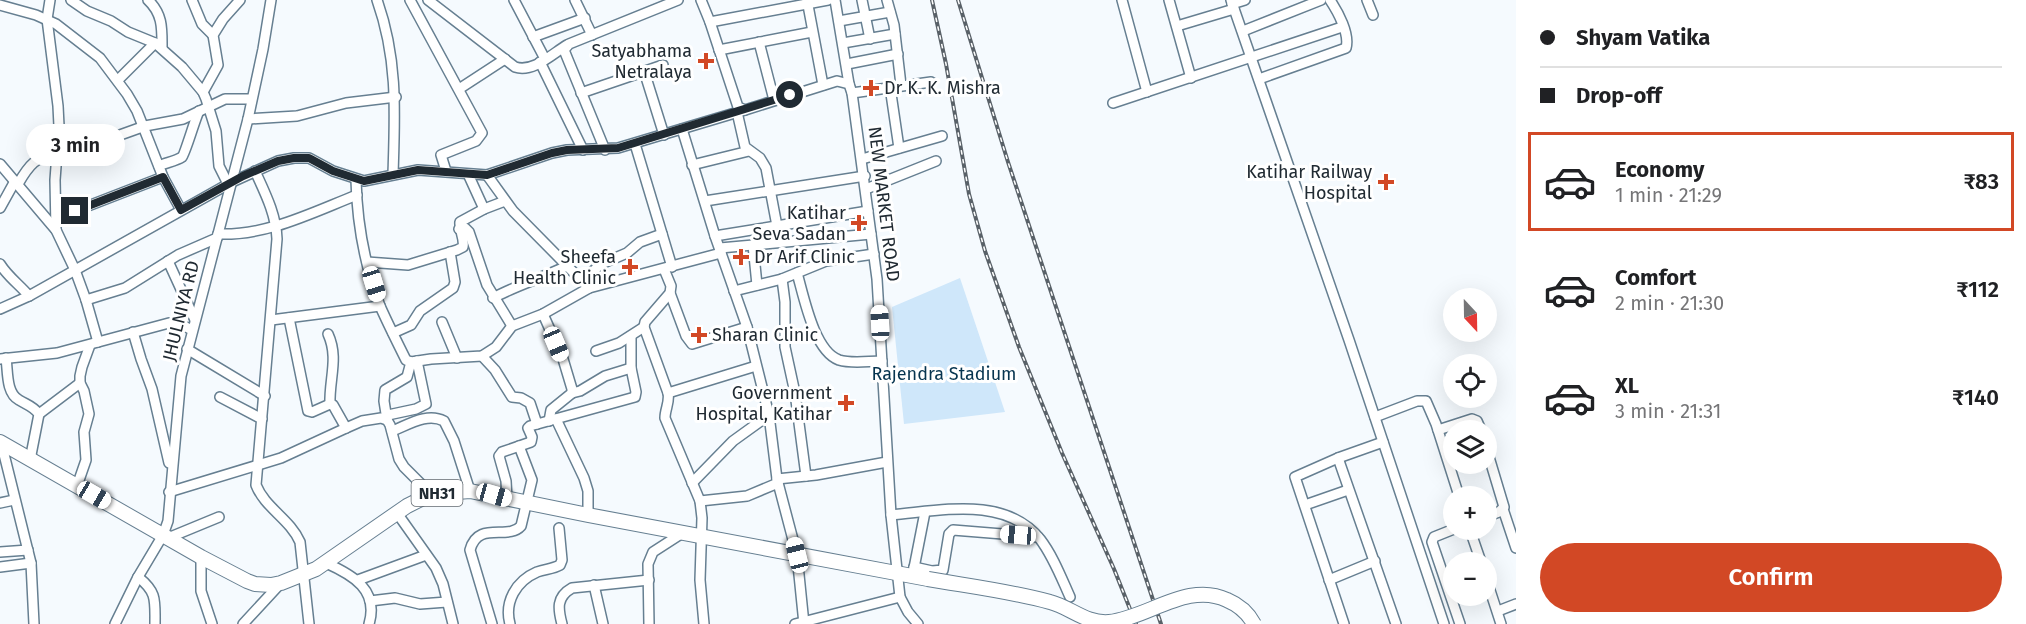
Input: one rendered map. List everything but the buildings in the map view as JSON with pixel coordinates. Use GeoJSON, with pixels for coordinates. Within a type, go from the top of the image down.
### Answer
{"type":"FeatureCollection","features":[{"type":"Feature","properties":{"kind":"highway","name":"NH31"},"geometry":{"type":"LineString","coordinates":[[0,442],[201,557],[247,581],[264,585],[281,583],[326,563],[397,513],[431,494],[470,491],[797,555],[908,572],[928,579],[1052,602],[1099,622],[1121,619],[1187,597],[1212,595],[1222,597],[1237,605],[1254,624]]}},
{"type":"Feature","properties":{"kind":"street"},"geometry":{"type":"LineString","coordinates":[[51,0],[47,20],[58,106],[55,180],[56,230]]}},
{"type":"Feature","properties":{"kind":"street"},"geometry":{"type":"LineString","coordinates":[[71,0],[87,11],[159,46],[182,67],[203,92],[216,131],[217,157],[230,183]]}},
{"type":"Feature","properties":{"kind":"street"},"geometry":{"type":"LineString","coordinates":[[118,80],[159,46],[162,24],[160,15],[156,7],[148,0]]}},
{"type":"Feature","properties":{"kind":"street"},"geometry":{"type":"LineString","coordinates":[[192,0],[202,24],[213,36],[219,65],[203,92]]}},
{"type":"Feature","properties":{"kind":"street"},"geometry":{"type":"LineString","coordinates":[[213,36],[223,19],[240,0]]}},
{"type":"Feature","properties":{"kind":"street","name":"JHULNIYA RD"},"geometry":{"type":"LineString","coordinates":[[115,624],[138,577],[166,537],[181,376],[248,119],[271,0]]}},
{"type":"Feature","properties":{"kind":"street"},"geometry":{"type":"LineString","coordinates":[[377,0],[392,55],[396,97],[393,174]]}},
{"type":"Feature","properties":{"kind":"street"},"geometry":{"type":"LineString","coordinates":[[410,0],[482,133],[476,141],[441,155],[446,171]]}},
{"type":"Feature","properties":{"kind":"street"},"geometry":{"type":"LineString","coordinates":[[428,0],[515,68],[522,70],[531,68],[566,46],[678,0]]}},
{"type":"Feature","properties":{"kind":"street"},"geometry":{"type":"LineString","coordinates":[[514,0],[583,150]]}},
{"type":"Feature","properties":{"kind":"street"},"geometry":{"type":"LineString","coordinates":[[575,0],[592,35]]}},
{"type":"Feature","properties":{"kind":"street"},"geometry":{"type":"LineString","coordinates":[[701,0],[735,101],[741,111],[745,147],[764,162],[777,226]]}},
{"type":"Feature","properties":{"kind":"street"},"geometry":{"type":"LineString","coordinates":[[766,0],[768,10]]}},
{"type":"Feature","properties":{"kind":"street"},"geometry":{"type":"LineString","coordinates":[[710,22],[807,2],[828,0]]}},
{"type":"Feature","properties":{"kind":"street","name":"NEW MARKET ROAD"},"geometry":{"type":"LineString","coordinates":[[835,0],[865,176],[877,279],[891,514],[908,572],[900,597],[918,624]]}},
{"type":"Feature","properties":{"kind":"street"},"geometry":{"type":"LineString","coordinates":[[862,0],[870,39]]}},
{"type":"Feature","properties":{"kind":"street"},"geometry":{"type":"LineString","coordinates":[[887,0],[895,34],[901,85]]}},
{"type":"Feature","properties":{"kind":"street"},"geometry":{"type":"LineString","coordinates":[[1122,0],[1147,92]]}},
{"type":"Feature","properties":{"kind":"street"},"geometry":{"type":"LineString","coordinates":[[1169,0],[1191,78]]}},
{"type":"Feature","properties":{"kind":"street"},"geometry":{"type":"LineString","coordinates":[[1177,26],[1245,0]]}},
{"type":"Feature","properties":{"kind":"street"},"geometry":{"type":"LineString","coordinates":[[1243,31],[1321,0]]}},
{"type":"Feature","properties":{"kind":"street"},"geometry":{"type":"LineString","coordinates":[[1259,79],[1343,51],[1347,45],[1342,27],[1329,0]]}},
{"type":"Feature","properties":{"kind":"street"},"geometry":{"type":"LineString","coordinates":[[1367,0],[1373,15]]}},
{"type":"Feature","properties":{"kind":"street"},"geometry":{"type":"LineString","coordinates":[[807,2],[823,85]]}},
{"type":"Feature","properties":{"kind":"street"},"geometry":{"type":"LineString","coordinates":[[1233,4],[1444,624]]}},
{"type":"Feature","properties":{"kind":"street"},"geometry":{"type":"LineString","coordinates":[[0,5],[47,20],[91,50],[118,80],[145,126],[163,177],[181,210]]}},
{"type":"Feature","properties":{"kind":"street"},"geometry":{"type":"LineString","coordinates":[[839,21],[890,12]]}},
{"type":"Feature","properties":{"kind":"street"},"geometry":{"type":"LineString","coordinates":[[533,37],[585,18]]}},
{"type":"Feature","properties":{"kind":"street"},"geometry":{"type":"LineString","coordinates":[[1113,103],[1342,27]]}},
{"type":"Feature","properties":{"kind":"street"},"geometry":{"type":"LineString","coordinates":[[555,30],[566,46],[564,50],[605,150]]}},
{"type":"Feature","properties":{"kind":"street"},"geometry":{"type":"LineString","coordinates":[[719,50],[812,32]]}},
{"type":"Feature","properties":{"kind":"street"},"geometry":{"type":"LineString","coordinates":[[843,43],[895,34]]}},
{"type":"Feature","properties":{"kind":"street"},"geometry":{"type":"LineString","coordinates":[[759,42],[774,100]]}},
{"type":"Feature","properties":{"kind":"street"},"geometry":{"type":"LineString","coordinates":[[847,64],[898,54]]}},
{"type":"Feature","properties":{"kind":"street"},"geometry":{"type":"LineString","coordinates":[[459,89],[505,59]]}},
{"type":"Feature","properties":{"kind":"street"},"geometry":{"type":"LineString","coordinates":[[581,93],[663,65]]}},
{"type":"Feature","properties":{"kind":"street"},"geometry":{"type":"LineString","coordinates":[[644,71],[664,135]]}},
{"type":"Feature","properties":{"kind":"street"},"geometry":{"type":"LineString","coordinates":[[0,309],[29,296],[230,183],[278,161],[309,158],[356,180],[364,181],[418,170],[487,175],[552,153],[605,150],[635,144],[837,81],[851,89],[931,82]]}},
{"type":"Feature","properties":{"kind":"street"},"geometry":{"type":"LineString","coordinates":[[890,87],[899,148]]}},
{"type":"Feature","properties":{"kind":"street"},"geometry":{"type":"LineString","coordinates":[[248,119],[297,116],[346,103],[396,97]]}},
{"type":"Feature","properties":{"kind":"street"},"geometry":{"type":"LineString","coordinates":[[0,208],[16,182],[33,161],[145,126],[183,119],[208,105],[225,99],[251,99]]}},
{"type":"Feature","properties":{"kind":"street"},"geometry":{"type":"LineString","coordinates":[[159,166],[182,157],[186,151],[198,111]]}},
{"type":"Feature","properties":{"kind":"street"},"geometry":{"type":"LineString","coordinates":[[682,129],[715,236],[747,327],[769,415],[778,481],[797,555],[800,623],[900,597]]}},
{"type":"Feature","properties":{"kind":"street"},"geometry":{"type":"LineString","coordinates":[[862,159],[942,136]]}},
{"type":"Feature","properties":{"kind":"street"},"geometry":{"type":"LineString","coordinates":[[635,144],[662,234],[671,286],[670,293],[686,336],[692,344],[747,327]]}},
{"type":"Feature","properties":{"kind":"street"},"geometry":{"type":"LineString","coordinates":[[692,165],[749,151]]}},
{"type":"Feature","properties":{"kind":"street"},"geometry":{"type":"LineString","coordinates":[[866,189],[936,161]]}},
{"type":"Feature","properties":{"kind":"street"},"geometry":{"type":"LineString","coordinates":[[0,164],[56,230],[86,300],[94,344],[82,367],[80,383],[89,414],[84,432],[86,460],[77,486]]}},
{"type":"Feature","properties":{"kind":"street"},"geometry":{"type":"LineString","coordinates":[[255,171],[272,209],[276,227],[277,254],[256,485],[260,496],[295,531],[302,551],[309,624]]}},
{"type":"Feature","properties":{"kind":"street"},"geometry":{"type":"LineString","coordinates":[[468,174],[484,208]]}},
{"type":"Feature","properties":{"kind":"street"},"geometry":{"type":"LineString","coordinates":[[487,175],[504,201],[585,284]]}},
{"type":"Feature","properties":{"kind":"street"},"geometry":{"type":"LineString","coordinates":[[705,201],[865,176]]}},
{"type":"Feature","properties":{"kind":"street"},"geometry":{"type":"LineString","coordinates":[[57,218],[163,177]]}},
{"type":"Feature","properties":{"kind":"street"},"geometry":{"type":"LineString","coordinates":[[356,180],[367,262],[380,306],[406,360],[414,362],[482,356],[496,347],[512,326],[543,314],[585,284],[668,268],[720,251],[753,245],[871,234]]}},
{"type":"Feature","properties":{"kind":"street"},"geometry":{"type":"LineString","coordinates":[[86,300],[125,288],[168,261],[217,236],[247,234],[276,227],[357,195]]}},
{"type":"Feature","properties":{"kind":"street"},"geometry":{"type":"LineString","coordinates":[[367,262],[408,265],[463,247],[464,243],[459,229],[460,222],[484,208],[504,201]]}},
{"type":"Feature","properties":{"kind":"street"},"geometry":{"type":"LineString","coordinates":[[715,236],[868,211]]}},
{"type":"Feature","properties":{"kind":"street"},"geometry":{"type":"LineString","coordinates":[[459,229],[465,228],[470,232],[493,298],[512,326]]}},
{"type":"Feature","properties":{"kind":"street"},"geometry":{"type":"LineString","coordinates":[[585,284],[602,264],[627,253],[646,239],[662,234]]}},
{"type":"Feature","properties":{"kind":"street"},"geometry":{"type":"LineString","coordinates":[[753,245],[757,285]]}},
{"type":"Feature","properties":{"kind":"street"},"geometry":{"type":"LineString","coordinates":[[393,333],[411,325],[420,311],[450,293],[455,282],[450,252]]}},
{"type":"Feature","properties":{"kind":"street"},"geometry":{"type":"LineString","coordinates":[[734,291],[782,279],[826,261],[874,255]]}},
{"type":"Feature","properties":{"kind":"street"},"geometry":{"type":"LineString","coordinates":[[168,261],[195,320]]}},
{"type":"Feature","properties":{"kind":"street"},"geometry":{"type":"LineString","coordinates":[[0,264],[7,276],[19,284],[29,296]]}},
{"type":"Feature","properties":{"kind":"street"},"geometry":{"type":"LineString","coordinates":[[493,298],[511,288],[530,283],[567,266]]}},
{"type":"Feature","properties":{"kind":"street"},"geometry":{"type":"LineString","coordinates":[[796,273],[815,330],[826,352],[841,360],[882,361]]}},
{"type":"Feature","properties":{"kind":"street"},"geometry":{"type":"LineString","coordinates":[[782,279],[785,302],[785,347],[795,393],[806,476]]}},
{"type":"Feature","properties":{"kind":"street"},"geometry":{"type":"LineString","coordinates":[[670,293],[645,322],[644,327],[668,393],[665,418],[700,501],[700,580],[705,624]]}},
{"type":"Feature","properties":{"kind":"street"},"geometry":{"type":"LineString","coordinates":[[272,320],[380,306]]}},
{"type":"Feature","properties":{"kind":"street"},"geometry":{"type":"LineString","coordinates":[[543,314],[562,359],[572,393]]}},
{"type":"Feature","properties":{"kind":"street"},"geometry":{"type":"LineString","coordinates":[[289,318],[308,411],[312,412],[330,404]]}},
{"type":"Feature","properties":{"kind":"street"},"geometry":{"type":"LineString","coordinates":[[442,322],[457,358]]}},
{"type":"Feature","properties":{"kind":"street"},"geometry":{"type":"LineString","coordinates":[[39,414],[33,406],[16,399],[12,394],[3,358],[57,353],[133,332],[178,323],[192,330]]}},
{"type":"Feature","properties":{"kind":"street"},"geometry":{"type":"LineString","coordinates":[[596,351],[619,343],[644,327]]}},
{"type":"Feature","properties":{"kind":"street"},"geometry":{"type":"LineString","coordinates":[[133,332],[152,388],[171,471]]}},
{"type":"Feature","properties":{"kind":"street"},"geometry":{"type":"LineString","coordinates":[[328,334],[333,344],[334,360],[330,404]]}},
{"type":"Feature","properties":{"kind":"street"},"geometry":{"type":"LineString","coordinates":[[507,499],[505,473],[499,456],[502,452],[531,442],[532,437],[528,429],[530,426],[635,397],[631,368],[631,336]]}},
{"type":"Feature","properties":{"kind":"street"},"geometry":{"type":"LineString","coordinates":[[187,349],[265,396]]}},
{"type":"Feature","properties":{"kind":"street"},"geometry":{"type":"LineString","coordinates":[[482,356],[495,370],[512,397],[527,400],[530,403],[537,424]]}},
{"type":"Feature","properties":{"kind":"street"},"geometry":{"type":"LineString","coordinates":[[169,492],[297,452],[370,419],[388,417],[426,404],[414,362]]}},
{"type":"Feature","properties":{"kind":"street"},"geometry":{"type":"LineString","coordinates":[[414,362],[407,376],[385,390],[384,401],[399,459],[431,494]]}},
{"type":"Feature","properties":{"kind":"street"},"geometry":{"type":"LineString","coordinates":[[668,393],[756,366]]}},
{"type":"Feature","properties":{"kind":"street"},"geometry":{"type":"LineString","coordinates":[[588,515],[588,491],[577,463],[549,414],[553,407],[572,393],[580,391],[605,376],[631,368]]}},
{"type":"Feature","properties":{"kind":"street"},"geometry":{"type":"LineString","coordinates":[[30,460],[39,414],[80,383]]}},
{"type":"Feature","properties":{"kind":"street"},"geometry":{"type":"LineString","coordinates":[[220,397],[262,419]]}},
{"type":"Feature","properties":{"kind":"street"},"geometry":{"type":"LineString","coordinates":[[1375,417],[1422,400],[1429,405],[1457,486]]}},
{"type":"Feature","properties":{"kind":"street"},"geometry":{"type":"LineString","coordinates":[[330,404],[336,408],[346,428]]}},
{"type":"Feature","properties":{"kind":"street"},"geometry":{"type":"LineString","coordinates":[[692,483],[733,441],[769,415]]}},
{"type":"Feature","properties":{"kind":"street"},"geometry":{"type":"LineString","coordinates":[[392,431],[423,419],[432,418],[444,421],[450,431],[470,491]]}},
{"type":"Feature","properties":{"kind":"street"},"geometry":{"type":"LineString","coordinates":[[1438,430],[1443,428]]}},
{"type":"Feature","properties":{"kind":"street"},"geometry":{"type":"LineString","coordinates":[[0,442],[31,563],[34,624]]}},
{"type":"Feature","properties":{"kind":"street"},"geometry":{"type":"LineString","coordinates":[[1344,624],[1294,477],[1383,442]]}},
{"type":"Feature","properties":{"kind":"street"},"geometry":{"type":"LineString","coordinates":[[492,624],[471,558],[471,545],[487,533],[518,530],[521,526],[532,480],[519,446]]}},
{"type":"Feature","properties":{"kind":"street"},"geometry":{"type":"LineString","coordinates":[[1338,458],[1396,624]]}},
{"type":"Feature","properties":{"kind":"street"},"geometry":{"type":"LineString","coordinates":[[700,501],[747,496],[778,481],[887,462]]}},
{"type":"Feature","properties":{"kind":"street"},"geometry":{"type":"LineString","coordinates":[[1495,474],[1516,548]]}},
{"type":"Feature","properties":{"kind":"street"},"geometry":{"type":"LineString","coordinates":[[1305,505],[1348,490]]}},
{"type":"Feature","properties":{"kind":"street"},"geometry":{"type":"LineString","coordinates":[[0,502],[14,500]]}},
{"type":"Feature","properties":{"kind":"street"},"geometry":{"type":"LineString","coordinates":[[891,514],[974,508],[990,510],[1025,526],[1038,537],[1047,550],[1070,597]]}},
{"type":"Feature","properties":{"kind":"street"},"geometry":{"type":"LineString","coordinates":[[1497,512],[1503,509]]}},
{"type":"Feature","properties":{"kind":"street"},"geometry":{"type":"LineString","coordinates":[[925,512],[908,572],[943,570],[949,534],[953,530],[1038,537]]}},
{"type":"Feature","properties":{"kind":"street"},"geometry":{"type":"LineString","coordinates":[[397,513],[439,575],[453,624]]}},
{"type":"Feature","properties":{"kind":"street"},"geometry":{"type":"LineString","coordinates":[[166,537],[219,517]]}},
{"type":"Feature","properties":{"kind":"street"},"geometry":{"type":"LineString","coordinates":[[497,624],[510,623],[508,606],[516,587],[524,579],[536,572],[560,565],[562,560],[559,528]]}},
{"type":"Feature","properties":{"kind":"street"},"geometry":{"type":"LineString","coordinates":[[649,624],[648,564],[650,556],[684,532]]}},
{"type":"Feature","properties":{"kind":"street"},"geometry":{"type":"LineString","coordinates":[[1443,533],[1434,537],[1432,542],[1460,624]]}},
{"type":"Feature","properties":{"kind":"street"},"geometry":{"type":"LineString","coordinates":[[0,552],[28,550]]}},
{"type":"Feature","properties":{"kind":"street"},"geometry":{"type":"LineString","coordinates":[[358,580],[426,555]]}},
{"type":"Feature","properties":{"kind":"street"},"geometry":{"type":"LineString","coordinates":[[201,557],[201,591],[212,624]]}},
{"type":"Feature","properties":{"kind":"street"},"geometry":{"type":"LineString","coordinates":[[1329,580],[1375,561]]}},
{"type":"Feature","properties":{"kind":"street"},"geometry":{"type":"LineString","coordinates":[[0,567],[31,563]]}},
{"type":"Feature","properties":{"kind":"street"},"geometry":{"type":"LineString","coordinates":[[326,563],[349,573],[358,580],[372,608],[369,624]]}},
{"type":"Feature","properties":{"kind":"street"},"geometry":{"type":"LineString","coordinates":[[138,577],[150,586],[153,592],[155,624]]}},
{"type":"Feature","properties":{"kind":"street"},"geometry":{"type":"LineString","coordinates":[[562,624],[558,603],[562,595],[572,588],[648,580]]}},
{"type":"Feature","properties":{"kind":"street"},"geometry":{"type":"LineString","coordinates":[[243,624],[281,583]]}},
{"type":"Feature","properties":{"kind":"street"},"geometry":{"type":"LineString","coordinates":[[594,585],[603,624]]}},
{"type":"Feature","properties":{"kind":"street"},"geometry":{"type":"LineString","coordinates":[[370,601],[395,598],[420,604],[447,602]]}},
{"type":"Feature","properties":{"kind":"street"},"geometry":{"type":"LineString","coordinates":[[1498,611],[1516,604]]}},
{"type":"Feature","properties":{"kind":"street"},"geometry":{"type":"LineString","coordinates":[[1496,606],[1501,624]]}},
{"type":"Feature","properties":{"kind":"green space","name":"Rajendra Stadium"},"geometry":{"type":"Polygon","coordinates":[[[960,278],[1005,412],[904,424],[892,307],[960,278]]]}},
{"type":"Feature","properties":{"kind":"railway"},"geometry":{"type":"LineString","coordinates":[[932,0],[969,194],[985,251],[1019,347],[1136,624]]}},
{"type":"Feature","properties":{"kind":"railway"},"geometry":{"type":"LineString","coordinates":[[958,0],[1008,162],[1161,624]]}},
{"type":"Feature","properties":{"kind":"place","name":"Satyabhama Netralaya"},"geometry":{"type":"Point","coordinates":[706,61]}},
{"type":"Feature","properties":{"kind":"place","name":"Dr K. K. Mishra"},"geometry":{"type":"Point","coordinates":[871,88]}},
{"type":"Feature","properties":{"kind":"place","name":"Katihar Railway Hospital"},"geometry":{"type":"Point","coordinates":[1386,182]}},
{"type":"Feature","properties":{"kind":"place","name":"Katihar Seva Sadan"},"geometry":{"type":"Point","coordinates":[859,223]}},
{"type":"Feature","properties":{"kind":"place","name":"Dr Arif Clinic"},"geometry":{"type":"Point","coordinates":[741,257]}},
{"type":"Feature","properties":{"kind":"place","name":"Sheefa Health Clinic"},"geometry":{"type":"Point","coordinates":[630,267]}},
{"type":"Feature","properties":{"kind":"place","name":"Sharan Clinic"},"geometry":{"type":"Point","coordinates":[699,335]}},
{"type":"Feature","properties":{"kind":"place","name":"Government Hospital, Katihar"},"geometry":{"type":"Point","coordinates":[846,403]}},
{"type":"Feature","properties":{"kind":"route"},"geometry":{"type":"LineString","coordinates":[[75,211],[163,177],[181,210],[243,176],[278,161],[294,158],[309,158],[333,171],[364,181],[393,174],[432,169],[487,175],[552,153],[567,150],[618,148],[790,95]]}}]}
